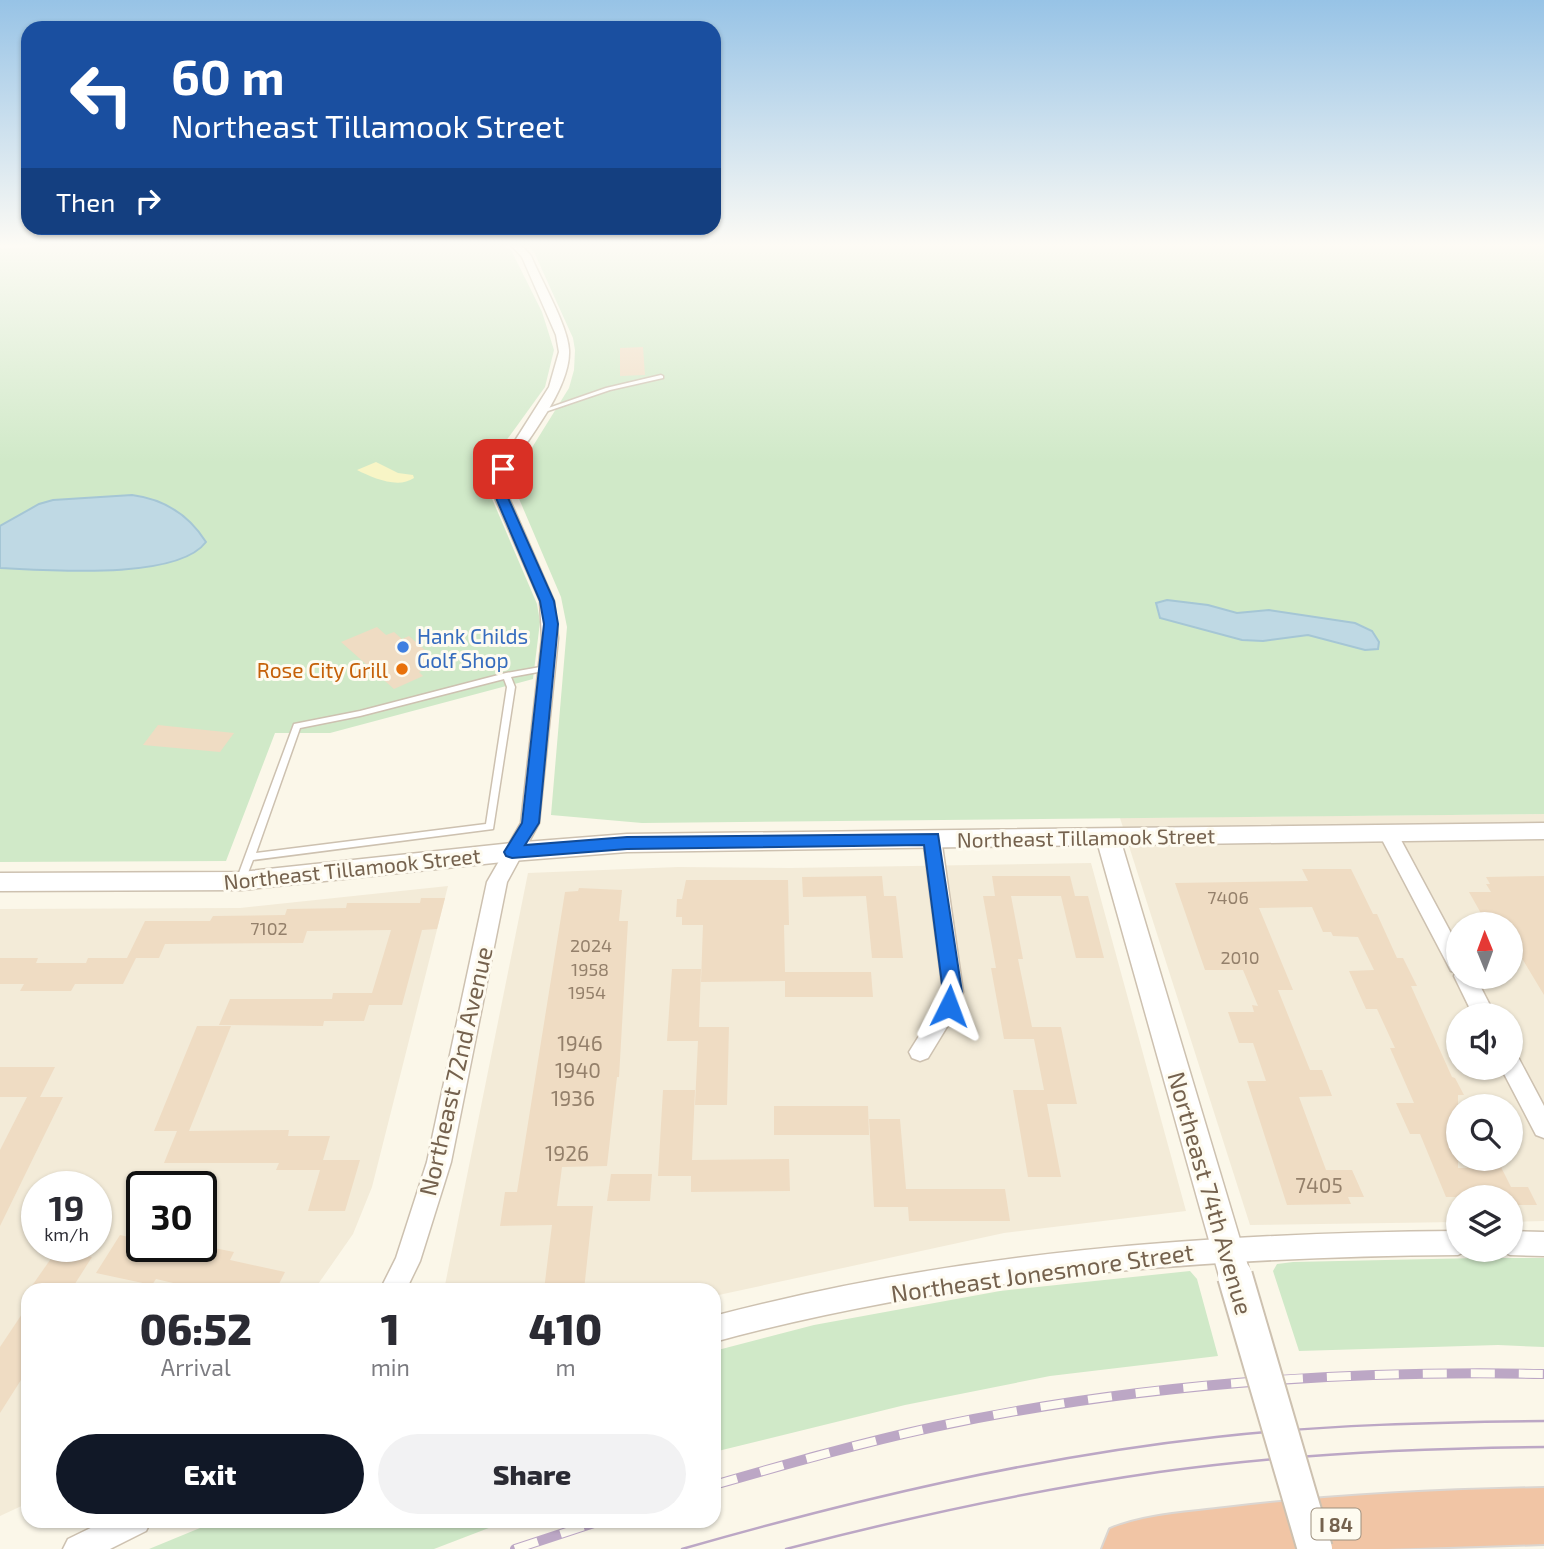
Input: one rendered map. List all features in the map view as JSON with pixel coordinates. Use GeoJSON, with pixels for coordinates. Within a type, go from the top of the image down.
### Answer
{"type":"FeatureCollection","features":[{"type":"Feature","properties":{"kind":"highway","name":"I 84"},"geometry":{"type":"LineString","coordinates":[[1130,1549],[1247,1532],[1378,1521],[1544,1516]]}},
{"type":"Feature","properties":{"kind":"street","name":"Northeast 72nd Avenue"},"geometry":{"type":"LineString","coordinates":[[396,1283],[407,1261],[439,1162],[497,882],[530,823],[551,624],[547,601],[499,491],[503,469],[540,412],[561,371],[563,344],[552,318]]}},
{"type":"Feature","properties":{"kind":"street","name":"Northeast Tillamook Street"},"geometry":{"type":"LineString","coordinates":[[0,882],[241,881],[512,852],[627,843],[1544,831]]}},
{"type":"Feature","properties":{"kind":"street"},"geometry":{"type":"LineString","coordinates":[[1387,832],[1446,943]]}},
{"type":"Feature","properties":{"kind":"street","name":"Northeast 74th Avenue"},"geometry":{"type":"LineString","coordinates":[[1108,836],[1315,1549]]}},
{"type":"Feature","properties":{"kind":"street"},"geometry":{"type":"LineString","coordinates":[[920,1052],[949,1006],[953,992],[932,838]]}},
{"type":"Feature","properties":{"kind":"street"},"geometry":{"type":"LineString","coordinates":[[1518,1080],[1544,1128]]}},
{"type":"Feature","properties":{"kind":"street"},"geometry":{"type":"LineString","coordinates":[[1523,1243],[1544,1244]]}},
{"type":"Feature","properties":{"kind":"street","name":"Northeast Jonesmore Street"},"geometry":{"type":"LineString","coordinates":[[721,1327],[891,1291],[1004,1272],[1231,1262],[1446,1244]]}},
{"type":"Feature","properties":{"kind":"street"},"geometry":{"type":"LineString","coordinates":[[78,1549],[122,1528]]}},
{"type":"Feature","properties":{"kind":"lane"},"geometry":{"type":"LineString","coordinates":[[540,412],[608,389],[661,377]]}},
{"type":"Feature","properties":{"kind":"lane"},"geometry":{"type":"LineString","coordinates":[[241,881],[297,726],[340,720],[506,675],[546,668]]}},
{"type":"Feature","properties":{"kind":"lane"},"geometry":{"type":"LineString","coordinates":[[250,856],[489,827],[511,687],[506,675]]}},
{"type":"Feature","properties":{"kind":"shaded area"},"geometry":{"type":"Polygon","coordinates":[[[1544,814],[1544,1221],[1523,1222],[1523,1185],[1446,1185],[1446,1222],[1250,1225],[1120,818],[1544,814]]]}},
{"type":"Feature","properties":{"kind":"shaded area"},"geometry":{"type":"Polygon","coordinates":[[[1091,863],[1186,1211],[1004,1233],[721,1294],[721,1283],[445,1283],[528,873],[678,867],[1091,863]]]}},
{"type":"Feature","properties":{"kind":"shaded area"},"geometry":{"type":"Polygon","coordinates":[[[448,886],[372,1187],[353,1234],[319,1283],[21,1283],[21,1506],[0,1516],[0,909],[240,908],[448,886]]]}},
{"type":"Feature","properties":{"kind":"green space"},"geometry":{"type":"Polygon","coordinates":[[[0,318],[544,318],[554,350],[545,387],[490,463],[484,480],[537,604],[540,622],[533,679],[330,733],[275,733],[226,861],[0,862],[0,318]]]}},
{"type":"Feature","properties":{"kind":"green space"},"geometry":{"type":"Polygon","coordinates":[[[564,318],[1544,318],[1544,814],[642,823],[551,815],[567,627],[561,597],[517,494],[515,475],[569,388],[574,370],[573,338],[564,318]]]}},
{"type":"Feature","properties":{"kind":"green space"},"geometry":{"type":"Polygon","coordinates":[[[1523,1258],[1544,1258],[1544,1347],[1498,1345],[1299,1351],[1273,1271],[1277,1264],[1446,1259],[1446,1262],[1523,1262],[1523,1258]]]}},
{"type":"Feature","properties":{"kind":"green space"},"geometry":{"type":"Polygon","coordinates":[[[1190,1271],[1197,1279],[1218,1356],[1050,1376],[905,1405],[721,1450],[721,1349],[814,1325],[1000,1291],[1190,1271]]]}},
{"type":"Feature","properties":{"kind":"green space"},"geometry":{"type":"Polygon","coordinates":[[[200,1528],[489,1528],[434,1549],[149,1549],[200,1528]]]}},
{"type":"Feature","properties":{"kind":"sand"},"geometry":{"type":"Polygon","coordinates":[[[376,462],[398,473],[413,475],[414,478],[401,483],[393,482],[357,470],[376,462]]]}},
{"type":"Feature","properties":{"kind":"water"},"geometry":{"type":"Polygon","coordinates":[[[132,495],[154,500],[174,510],[192,524],[206,542],[191,554],[168,563],[140,568],[78,571],[0,568],[0,526],[39,504],[53,500],[132,495]]]}},
{"type":"Feature","properties":{"kind":"water"},"geometry":{"type":"Polygon","coordinates":[[[1167,600],[1208,605],[1237,613],[1269,610],[1355,623],[1372,631],[1379,642],[1378,649],[1365,650],[1308,635],[1263,641],[1242,640],[1160,618],[1156,603],[1167,600]]]}},
{"type":"Feature","properties":{"kind":"building"},"geometry":{"type":"Polygon","coordinates":[[[643,347],[645,375],[620,376],[620,348],[643,347]]]}},
{"type":"Feature","properties":{"kind":"building"},"geometry":{"type":"Polygon","coordinates":[[[377,627],[386,635],[394,632],[402,639],[409,636],[440,663],[419,672],[423,676],[394,689],[341,642],[377,627]]]}},
{"type":"Feature","properties":{"kind":"building"},"geometry":{"type":"Polygon","coordinates":[[[158,725],[234,733],[220,752],[143,745],[158,725]]]}},
{"type":"Feature","properties":{"kind":"building"},"geometry":{"type":"Polygon","coordinates":[[[1302,869],[1351,869],[1373,914],[1377,914],[1397,958],[1403,958],[1417,986],[1411,986],[1446,1064],[1446,1080],[1456,1080],[1463,1094],[1446,1094],[1446,1171],[1503,1171],[1510,1185],[1446,1185],[1446,1197],[1420,1134],[1410,1134],[1396,1103],[1414,1103],[1390,1048],[1395,1048],[1377,1009],[1366,1009],[1349,971],[1374,970],[1358,937],[1333,936],[1331,932],[1323,932],[1312,907],[1259,908],[1293,990],[1278,990],[1310,1070],[1322,1070],[1332,1096],[1299,1097],[1326,1170],[1352,1170],[1364,1197],[1348,1197],[1351,1204],[1287,1205],[1247,1081],[1266,1081],[1253,1043],[1239,1043],[1228,1012],[1254,1012],[1252,1005],[1258,1006],[1243,970],[1205,970],[1175,883],[1308,881],[1302,869]]]}},
{"type":"Feature","properties":{"kind":"building"},"geometry":{"type":"Polygon","coordinates":[[[882,876],[884,896],[896,896],[903,958],[872,958],[866,896],[803,897],[802,877],[882,876]]]}},
{"type":"Feature","properties":{"kind":"building"},"geometry":{"type":"Polygon","coordinates":[[[992,876],[1070,876],[1075,896],[1088,896],[1104,958],[1076,958],[1061,896],[1011,896],[1023,959],[1018,959],[1032,1027],[1061,1027],[1077,1104],[1047,1104],[1061,1177],[1028,1177],[1013,1090],[1044,1090],[1034,1039],[1004,1039],[991,968],[996,968],[983,896],[995,896],[992,876]]]}},
{"type":"Feature","properties":{"kind":"building"},"geometry":{"type":"Polygon","coordinates":[[[1544,876],[1544,995],[1523,960],[1523,912],[1480,912],[1469,892],[1491,892],[1486,884],[1490,884],[1486,877],[1544,876]]]}},
{"type":"Feature","properties":{"kind":"building"},"geometry":{"type":"Polygon","coordinates":[[[686,880],[788,880],[789,925],[784,925],[785,972],[871,972],[873,997],[785,997],[785,981],[701,982],[703,925],[682,925],[682,917],[676,917],[677,899],[682,899],[686,880]]]}},
{"type":"Feature","properties":{"kind":"building"},"geometry":{"type":"Polygon","coordinates":[[[579,888],[622,890],[619,921],[628,921],[619,1077],[607,1166],[562,1167],[557,1206],[593,1206],[585,1283],[545,1283],[552,1225],[500,1226],[505,1192],[517,1192],[565,892],[578,891],[579,888]]]}},
{"type":"Feature","properties":{"kind":"building"},"geometry":{"type":"Polygon","coordinates":[[[421,898],[445,898],[437,929],[422,930],[402,1005],[369,1005],[364,1021],[324,1021],[323,1026],[219,1025],[230,999],[332,999],[333,993],[372,993],[391,930],[307,931],[303,943],[165,944],[159,958],[127,958],[145,921],[210,921],[213,916],[285,915],[287,909],[346,908],[347,903],[420,903],[421,898]]]}},
{"type":"Feature","properties":{"kind":"building"},"geometry":{"type":"Polygon","coordinates":[[[0,958],[38,958],[36,963],[86,963],[88,958],[136,958],[123,984],[75,984],[71,991],[20,991],[24,984],[0,984],[0,958]]]}},
{"type":"Feature","properties":{"kind":"building"},"geometry":{"type":"Polygon","coordinates":[[[672,969],[701,969],[699,1027],[729,1027],[727,1105],[695,1105],[698,1041],[667,1041],[672,969]]]}},
{"type":"Feature","properties":{"kind":"building"},"geometry":{"type":"Polygon","coordinates":[[[197,1026],[231,1026],[189,1131],[289,1130],[288,1136],[330,1136],[323,1160],[360,1160],[345,1211],[308,1211],[320,1170],[276,1170],[279,1163],[164,1163],[177,1131],[154,1131],[197,1026]]]}},
{"type":"Feature","properties":{"kind":"building"},"geometry":{"type":"Polygon","coordinates":[[[0,1067],[55,1067],[40,1097],[63,1097],[27,1171],[21,1171],[21,1183],[0,1226],[0,1150],[27,1097],[0,1097],[0,1067]]]}},
{"type":"Feature","properties":{"kind":"building"},"geometry":{"type":"Polygon","coordinates":[[[663,1090],[695,1090],[692,1160],[789,1159],[790,1191],[691,1192],[691,1176],[658,1176],[663,1090]]]}},
{"type":"Feature","properties":{"kind":"building"},"geometry":{"type":"Polygon","coordinates":[[[774,1106],[868,1106],[869,1135],[774,1135],[774,1106]]]}},
{"type":"Feature","properties":{"kind":"building"},"geometry":{"type":"Polygon","coordinates":[[[869,1119],[900,1119],[906,1189],[1005,1189],[1010,1221],[909,1221],[908,1207],[874,1207],[869,1119]]]}},
{"type":"Feature","properties":{"kind":"building"},"geometry":{"type":"Polygon","coordinates":[[[611,1174],[652,1174],[650,1201],[607,1201],[611,1174]]]}},
{"type":"Feature","properties":{"kind":"building"},"geometry":{"type":"Polygon","coordinates":[[[1523,1187],[1528,1187],[1537,1205],[1523,1205],[1523,1187]]]}},
{"type":"Feature","properties":{"kind":"building"},"geometry":{"type":"Polygon","coordinates":[[[120,1235],[126,1236],[126,1262],[217,1262],[217,1249],[234,1252],[230,1260],[285,1272],[280,1283],[173,1283],[156,1279],[153,1283],[96,1273],[103,1262],[112,1262],[112,1248],[120,1235]]]}},
{"type":"Feature","properties":{"kind":"building"},"geometry":{"type":"Polygon","coordinates":[[[49,1262],[89,1262],[75,1283],[34,1283],[49,1262]]]}},
{"type":"Feature","properties":{"kind":"building"},"geometry":{"type":"Polygon","coordinates":[[[21,1316],[21,1380],[0,1413],[0,1347],[21,1316]]]}},
{"type":"Feature","properties":{"kind":"tram line"},"geometry":{"type":"LineString","coordinates":[[682,1549],[880,1497],[1080,1456],[1257,1433],[1421,1423],[1544,1421]]}},
{"type":"Feature","properties":{"kind":"tram line"},"geometry":{"type":"LineString","coordinates":[[786,1549],[971,1505],[1159,1472],[1351,1453],[1544,1447]]}},
{"type":"Feature","properties":{"kind":"railway"},"geometry":{"type":"LineString","coordinates":[[721,1483],[906,1433],[1085,1400],[1161,1390],[1314,1378],[1467,1373],[1544,1374]]}},
{"type":"Feature","properties":{"kind":"railway"},"geometry":{"type":"LineString","coordinates":[[515,1549],[579,1528]]}},
{"type":"Feature","properties":{"kind":"place","name":"Hank Childs Golf Shop"},"geometry":{"type":"Point","coordinates":[403,647]}},
{"type":"Feature","properties":{"kind":"place","name":"Rose City Grill"},"geometry":{"type":"Point","coordinates":[402,669]}},
{"type":"Feature","properties":{"kind":"route"},"geometry":{"type":"LineString","coordinates":[[503,469],[499,491],[547,601],[551,624],[530,823],[512,852],[627,843],[932,838],[953,992],[949,1006]]}}]}
